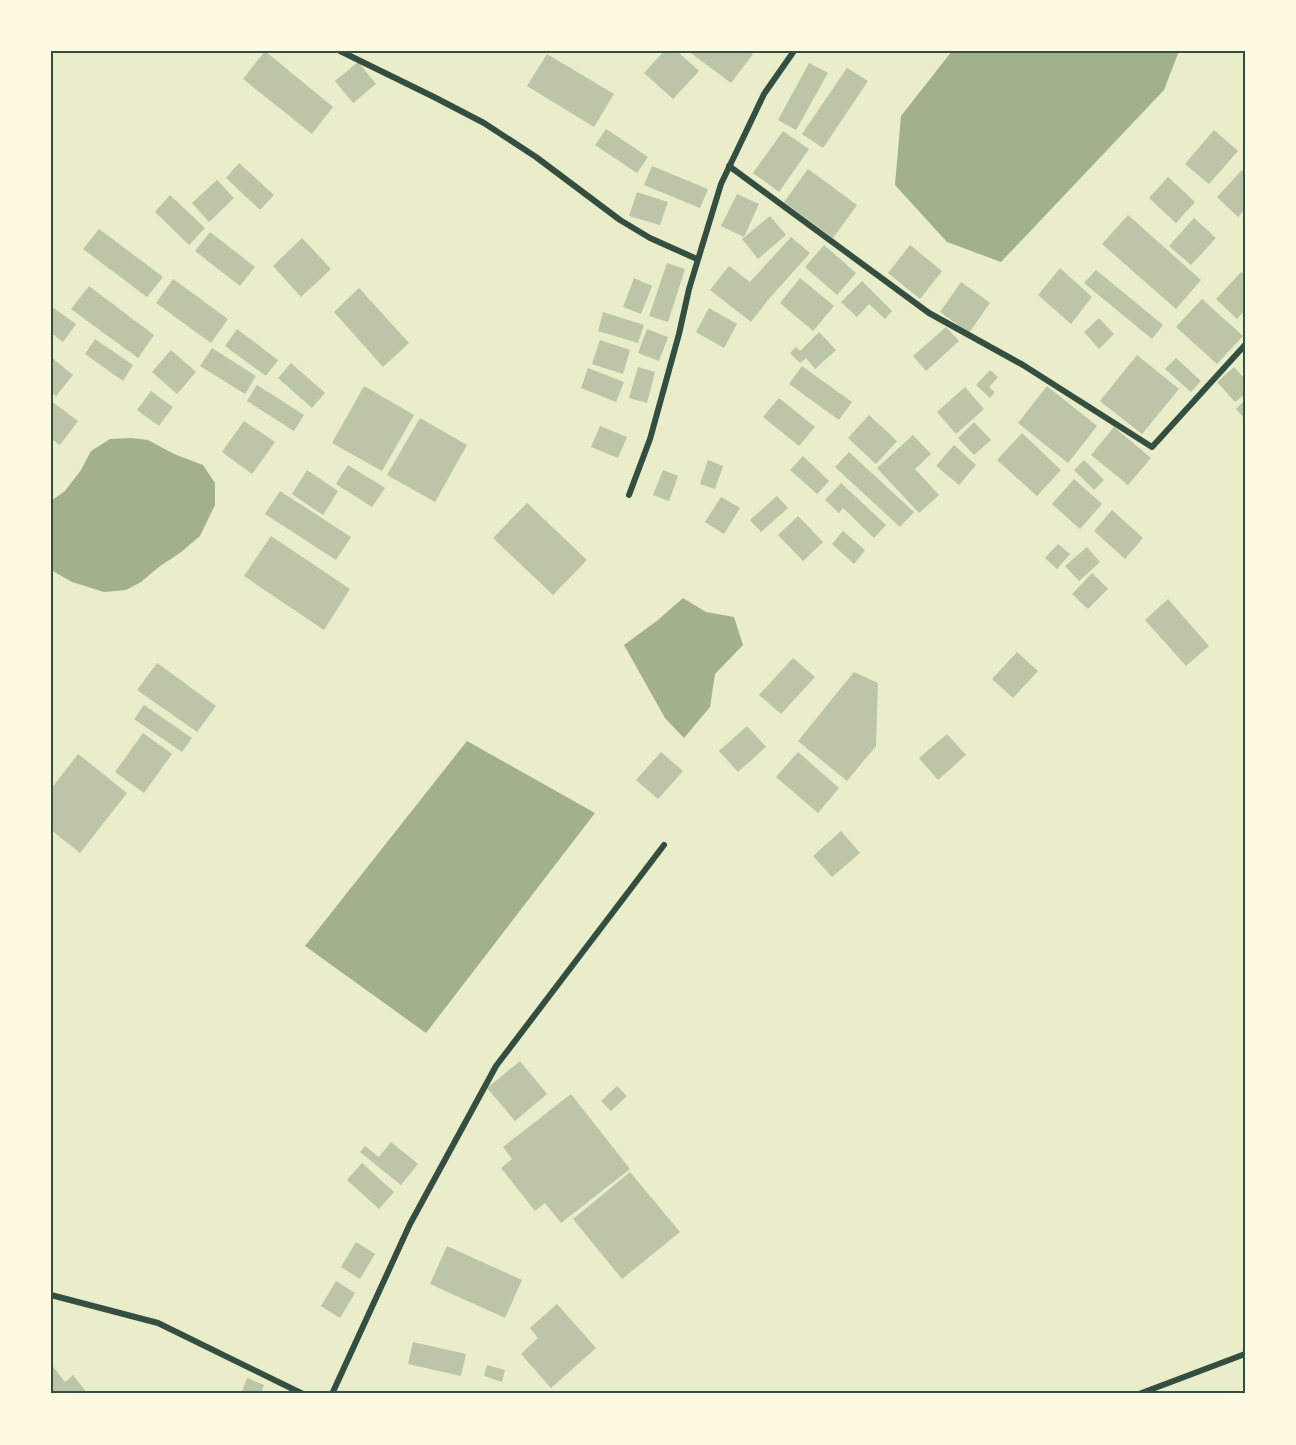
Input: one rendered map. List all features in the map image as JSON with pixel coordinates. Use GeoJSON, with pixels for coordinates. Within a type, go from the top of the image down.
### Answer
{"type":"FeatureCollection","features":[{"type":"Feature","properties":{"kind":"street"},"geometry":{"type":"LineString","coordinates":[[340,51],[484,123],[536,157],[620,220],[650,238],[697,259]]}},
{"type":"Feature","properties":{"kind":"street"},"geometry":{"type":"LineString","coordinates":[[629,495],[650,438],[697,259],[721,184],[764,94],[794,51]]}},
{"type":"Feature","properties":{"kind":"street"},"geometry":{"type":"LineString","coordinates":[[729,166],[929,314],[1023,365],[1152,447],[1245,345]]}},
{"type":"Feature","properties":{"kind":"street"},"geometry":{"type":"LineString","coordinates":[[333,1394],[410,1224],[496,1066],[664,845]]}},
{"type":"Feature","properties":{"kind":"street"},"geometry":{"type":"LineString","coordinates":[[51,1296],[158,1323],[303,1394]]}},
{"type":"Feature","properties":{"kind":"street"},"geometry":{"type":"LineString","coordinates":[[1139,1394],[1245,1354]]}},
{"type":"Feature","properties":{"kind":"shaded area"},"geometry":{"type":"Polygon","coordinates":[[[952,51],[1179,51],[1164,90],[1001,262],[947,242],[895,185],[901,116],[952,51]]]}},
{"type":"Feature","properties":{"kind":"shaded area"},"geometry":{"type":"Polygon","coordinates":[[[110,439],[148,440],[174,454],[203,465],[215,483],[215,505],[200,536],[180,553],[141,582],[126,590],[104,592],[72,582],[51,570],[51,501],[65,491],[81,470],[91,451],[110,439]]]}},
{"type":"Feature","properties":{"kind":"shaded area"},"geometry":{"type":"Polygon","coordinates":[[[683,598],[706,612],[734,617],[743,645],[715,674],[710,707],[684,738],[665,718],[624,645],[683,598]]]}},
{"type":"Feature","properties":{"kind":"shaded area"},"geometry":{"type":"Polygon","coordinates":[[[467,741],[595,813],[426,1033],[305,946],[467,741]]]}},
{"type":"Feature","properties":{"kind":"building"},"geometry":{"type":"Polygon","coordinates":[[[265,51],[333,107],[312,134],[243,79],[265,51]]]}},
{"type":"Feature","properties":{"kind":"building"},"geometry":{"type":"Polygon","coordinates":[[[664,51],[677,51],[699,71],[673,99],[644,73],[664,51]]]}},
{"type":"Feature","properties":{"kind":"building"},"geometry":{"type":"Polygon","coordinates":[[[688,51],[749,51],[753,54],[731,83],[688,51]]]}},
{"type":"Feature","properties":{"kind":"building"},"geometry":{"type":"Polygon","coordinates":[[[547,54],[614,94],[594,127],[527,86],[547,54]]]}},
{"type":"Feature","properties":{"kind":"building"},"geometry":{"type":"Polygon","coordinates":[[[358,62],[376,84],[353,103],[335,81],[358,62]]]}},
{"type":"Feature","properties":{"kind":"building"},"geometry":{"type":"Polygon","coordinates":[[[809,63],[828,73],[796,130],[778,120],[809,63]]]}},
{"type":"Feature","properties":{"kind":"building"},"geometry":{"type":"Polygon","coordinates":[[[847,68],[868,81],[823,148],[802,134],[847,68]]]}},
{"type":"Feature","properties":{"kind":"building"},"geometry":{"type":"Polygon","coordinates":[[[606,129],[648,157],[637,173],[595,145],[606,129]]]}},
{"type":"Feature","properties":{"kind":"building"},"geometry":{"type":"Polygon","coordinates":[[[1214,130],[1238,151],[1209,184],[1185,164],[1214,130]]]}},
{"type":"Feature","properties":{"kind":"building"},"geometry":{"type":"Polygon","coordinates":[[[783,131],[809,149],[779,192],[753,173],[783,131]]]}},
{"type":"Feature","properties":{"kind":"building"},"geometry":{"type":"Polygon","coordinates":[[[239,163],[274,195],[260,210],[226,178],[239,163]]]}},
{"type":"Feature","properties":{"kind":"building"},"geometry":{"type":"Polygon","coordinates":[[[652,166],[708,189],[700,208],[644,185],[652,166]]]}},
{"type":"Feature","properties":{"kind":"building"},"geometry":{"type":"Polygon","coordinates":[[[808,169],[857,205],[833,238],[784,202],[808,169]]]}},
{"type":"Feature","properties":{"kind":"building"},"geometry":{"type":"Polygon","coordinates":[[[1242,170],[1245,172],[1245,209],[1238,217],[1217,197],[1242,170]]]}},
{"type":"Feature","properties":{"kind":"building"},"geometry":{"type":"Polygon","coordinates":[[[1168,177],[1195,202],[1176,223],[1149,198],[1168,177]]]}},
{"type":"Feature","properties":{"kind":"building"},"geometry":{"type":"Polygon","coordinates":[[[217,180],[234,198],[209,222],[192,203],[217,180]]]}},
{"type":"Feature","properties":{"kind":"building"},"geometry":{"type":"Polygon","coordinates":[[[637,192],[668,202],[660,225],[629,216],[637,192]]]}},
{"type":"Feature","properties":{"kind":"building"},"geometry":{"type":"Polygon","coordinates":[[[737,194],[759,204],[744,237],[721,226],[737,194]]]}},
{"type":"Feature","properties":{"kind":"building"},"geometry":{"type":"Polygon","coordinates":[[[170,195],[205,228],[189,245],[155,212],[170,195]]]}},
{"type":"Feature","properties":{"kind":"building"},"geometry":{"type":"Polygon","coordinates":[[[1128,215],[1201,280],[1176,309],[1102,244],[1128,215]]]}},
{"type":"Feature","properties":{"kind":"building"},"geometry":{"type":"Polygon","coordinates":[[[770,216],[786,235],[758,259],[742,239],[770,216]]]}},
{"type":"Feature","properties":{"kind":"building"},"geometry":{"type":"Polygon","coordinates":[[[1194,218],[1216,238],[1191,265],[1169,246],[1194,218]]]}},
{"type":"Feature","properties":{"kind":"building"},"geometry":{"type":"Polygon","coordinates":[[[99,229],[163,277],[147,297],[83,249],[99,229]]]}},
{"type":"Feature","properties":{"kind":"building"},"geometry":{"type":"Polygon","coordinates":[[[210,232],[255,267],[240,286],[195,251],[210,232]]]}},
{"type":"Feature","properties":{"kind":"building"},"geometry":{"type":"Polygon","coordinates":[[[791,237],[810,253],[751,322],[710,290],[729,266],[750,282],[791,237]]]}},
{"type":"Feature","properties":{"kind":"building"},"geometry":{"type":"Polygon","coordinates":[[[302,238],[331,269],[301,297],[273,266],[302,238]]]}},
{"type":"Feature","properties":{"kind":"building"},"geometry":{"type":"Polygon","coordinates":[[[824,245],[856,273],[837,295],[805,267],[824,245]]]}},
{"type":"Feature","properties":{"kind":"building"},"geometry":{"type":"Polygon","coordinates":[[[910,245],[942,271],[920,299],[888,273],[910,245]]]}},
{"type":"Feature","properties":{"kind":"building"},"geometry":{"type":"Polygon","coordinates":[[[667,263],[685,269],[668,322],[649,316],[667,263]]]}},
{"type":"Feature","properties":{"kind":"building"},"geometry":{"type":"Polygon","coordinates":[[[1060,268],[1092,297],[1071,324],[1038,295],[1060,268]]]}},
{"type":"Feature","properties":{"kind":"building"},"geometry":{"type":"Polygon","coordinates":[[[1096,270],[1163,325],[1152,339],[1084,283],[1096,270]]]}},
{"type":"Feature","properties":{"kind":"building"},"geometry":{"type":"Polygon","coordinates":[[[1241,272],[1245,275],[1245,310],[1237,319],[1216,299],[1241,272]]]}},
{"type":"Feature","properties":{"kind":"building"},"geometry":{"type":"Polygon","coordinates":[[[634,278],[652,286],[641,314],[623,307],[634,278]]]}},
{"type":"Feature","properties":{"kind":"building"},"geometry":{"type":"Polygon","coordinates":[[[800,278],[834,306],[813,331],[780,303],[800,278]]]}},
{"type":"Feature","properties":{"kind":"building"},"geometry":{"type":"Polygon","coordinates":[[[173,279],[228,319],[211,343],[156,303],[173,279]]]}},
{"type":"Feature","properties":{"kind":"building"},"geometry":{"type":"Polygon","coordinates":[[[862,281],[892,311],[885,319],[869,304],[857,317],[841,302],[862,281]]]}},
{"type":"Feature","properties":{"kind":"building"},"geometry":{"type":"Polygon","coordinates":[[[961,282],[990,303],[969,333],[940,312],[961,282]]]}},
{"type":"Feature","properties":{"kind":"building"},"geometry":{"type":"Polygon","coordinates":[[[89,286],[154,335],[138,358],[71,309],[89,286]]]}},
{"type":"Feature","properties":{"kind":"building"},"geometry":{"type":"Polygon","coordinates":[[[359,288],[409,343],[383,367],[334,312],[359,288]]]}},
{"type":"Feature","properties":{"kind":"building"},"geometry":{"type":"Polygon","coordinates":[[[1202,299],[1243,336],[1217,364],[1176,327],[1202,299]]]}},
{"type":"Feature","properties":{"kind":"building"},"geometry":{"type":"Polygon","coordinates":[[[51,306],[76,324],[63,342],[51,333],[51,306]]]}},
{"type":"Feature","properties":{"kind":"building"},"geometry":{"type":"Polygon","coordinates":[[[709,308],[737,324],[724,348],[696,332],[709,308]]]}},
{"type":"Feature","properties":{"kind":"building"},"geometry":{"type":"Polygon","coordinates":[[[603,312],[644,325],[638,343],[598,331],[603,312]]]}},
{"type":"Feature","properties":{"kind":"building"},"geometry":{"type":"Polygon","coordinates":[[[1099,318],[1114,334],[1099,349],[1084,332],[1099,318]]]}},
{"type":"Feature","properties":{"kind":"building"},"geometry":{"type":"Polygon","coordinates":[[[946,327],[959,341],[926,371],[913,356],[946,327]]]}},
{"type":"Feature","properties":{"kind":"building"},"geometry":{"type":"Polygon","coordinates":[[[237,329],[278,360],[266,376],[225,346],[237,329]]]}},
{"type":"Feature","properties":{"kind":"building"},"geometry":{"type":"Polygon","coordinates":[[[647,329],[668,337],[659,361],[638,353],[647,329]]]}},
{"type":"Feature","properties":{"kind":"building"},"geometry":{"type":"Polygon","coordinates":[[[819,332],[836,350],[815,369],[806,358],[800,363],[790,353],[796,347],[800,351],[819,332]]]}},
{"type":"Feature","properties":{"kind":"building"},"geometry":{"type":"Polygon","coordinates":[[[95,339],[133,365],[123,381],[85,354],[95,339]]]}},
{"type":"Feature","properties":{"kind":"building"},"geometry":{"type":"Polygon","coordinates":[[[600,340],[630,350],[623,374],[592,364],[600,340]]]}},
{"type":"Feature","properties":{"kind":"building"},"geometry":{"type":"Polygon","coordinates":[[[212,348],[256,376],[245,394],[200,366],[212,348]]]}},
{"type":"Feature","properties":{"kind":"building"},"geometry":{"type":"Polygon","coordinates":[[[171,350],[196,372],[177,394],[152,372],[171,350]]]}},
{"type":"Feature","properties":{"kind":"building"},"geometry":{"type":"Polygon","coordinates":[[[1137,355],[1179,389],[1142,434],[1100,401],[1137,355]]]}},
{"type":"Feature","properties":{"kind":"building"},"geometry":{"type":"Polygon","coordinates":[[[51,357],[73,375],[56,396],[51,392],[51,357]]]}},
{"type":"Feature","properties":{"kind":"building"},"geometry":{"type":"Polygon","coordinates":[[[1176,358],[1201,381],[1191,392],[1165,369],[1176,358]]]}},
{"type":"Feature","properties":{"kind":"building"},"geometry":{"type":"Polygon","coordinates":[[[291,363],[325,393],[312,408],[278,378],[291,363]]]}},
{"type":"Feature","properties":{"kind":"building"},"geometry":{"type":"Polygon","coordinates":[[[802,366],[852,402],[839,420],[789,384],[802,366]]]}},
{"type":"Feature","properties":{"kind":"building"},"geometry":{"type":"Polygon","coordinates":[[[638,367],[655,372],[647,403],[629,398],[638,367]]]}},
{"type":"Feature","properties":{"kind":"building"},"geometry":{"type":"Polygon","coordinates":[[[1234,367],[1245,379],[1245,394],[1235,402],[1217,382],[1234,367]]]}},
{"type":"Feature","properties":{"kind":"building"},"geometry":{"type":"Polygon","coordinates":[[[588,368],[624,382],[616,402],[581,388],[588,368]]]}},
{"type":"Feature","properties":{"kind":"building"},"geometry":{"type":"Polygon","coordinates":[[[990,370],[998,377],[989,387],[995,392],[990,398],[976,385],[990,370]]]}},
{"type":"Feature","properties":{"kind":"building"},"geometry":{"type":"Polygon","coordinates":[[[257,385],[304,415],[294,431],[247,401],[257,385]]]}},
{"type":"Feature","properties":{"kind":"building"},"geometry":{"type":"Polygon","coordinates":[[[364,386],[414,415],[382,471],[332,443],[364,386]]]}},
{"type":"Feature","properties":{"kind":"building"},"geometry":{"type":"Polygon","coordinates":[[[1047,386],[1097,426],[1068,463],[1018,423],[1047,386]]]}},
{"type":"Feature","properties":{"kind":"building"},"geometry":{"type":"Polygon","coordinates":[[[965,387],[984,409],[956,434],[937,412],[965,387]]]}},
{"type":"Feature","properties":{"kind":"building"},"geometry":{"type":"Polygon","coordinates":[[[151,391],[173,407],[159,426],[137,410],[151,391]]]}},
{"type":"Feature","properties":{"kind":"building"},"geometry":{"type":"Polygon","coordinates":[[[779,398],[815,427],[799,446],[763,417],[779,398]]]}},
{"type":"Feature","properties":{"kind":"building"},"geometry":{"type":"Polygon","coordinates":[[[1245,400],[1245,419],[1236,409],[1245,400]]]}},
{"type":"Feature","properties":{"kind":"building"},"geometry":{"type":"Polygon","coordinates":[[[51,401],[78,421],[60,445],[51,439],[51,401]]]}},
{"type":"Feature","properties":{"kind":"building"},"geometry":{"type":"Polygon","coordinates":[[[869,415],[897,441],[876,464],[848,438],[869,415]]]}},
{"type":"Feature","properties":{"kind":"building"},"geometry":{"type":"Polygon","coordinates":[[[420,418],[467,445],[435,502],[387,475],[420,418]]]}},
{"type":"Feature","properties":{"kind":"building"},"geometry":{"type":"Polygon","coordinates":[[[244,421],[275,442],[252,474],[222,452],[244,421]]]}},
{"type":"Feature","properties":{"kind":"building"},"geometry":{"type":"Polygon","coordinates":[[[974,422],[991,440],[974,455],[958,438],[974,422]]]}},
{"type":"Feature","properties":{"kind":"building"},"geometry":{"type":"Polygon","coordinates":[[[600,426],[627,437],[618,458],[591,447],[600,426]]]}},
{"type":"Feature","properties":{"kind":"building"},"geometry":{"type":"Polygon","coordinates":[[[1114,427],[1151,458],[1128,485],[1091,455],[1114,427]]]}},
{"type":"Feature","properties":{"kind":"building"},"geometry":{"type":"Polygon","coordinates":[[[1022,433],[1061,470],[1037,496],[997,460],[1022,433]]]}},
{"type":"Feature","properties":{"kind":"building"},"geometry":{"type":"Polygon","coordinates":[[[913,435],[931,454],[915,469],[939,495],[919,513],[877,468],[913,435]]]}},
{"type":"Feature","properties":{"kind":"building"},"geometry":{"type":"Polygon","coordinates":[[[954,445],[976,465],[959,485],[936,466],[954,445]]]}},
{"type":"Feature","properties":{"kind":"building"},"geometry":{"type":"Polygon","coordinates":[[[849,452],[914,512],[900,527],[835,467],[849,452]]]}},
{"type":"Feature","properties":{"kind":"building"},"geometry":{"type":"Polygon","coordinates":[[[803,456],[829,481],[817,494],[790,470],[803,456]]]}},
{"type":"Feature","properties":{"kind":"building"},"geometry":{"type":"Polygon","coordinates":[[[708,460],[723,466],[715,489],[700,484],[708,460]]]}},
{"type":"Feature","properties":{"kind":"building"},"geometry":{"type":"Polygon","coordinates":[[[1084,460],[1104,480],[1094,490],[1074,470],[1084,460]]]}},
{"type":"Feature","properties":{"kind":"building"},"geometry":{"type":"Polygon","coordinates":[[[348,465],[385,488],[372,507],[336,484],[348,465]]]}},
{"type":"Feature","properties":{"kind":"building"},"geometry":{"type":"Polygon","coordinates":[[[307,470],[338,491],[323,515],[292,494],[307,470]]]}},
{"type":"Feature","properties":{"kind":"building"},"geometry":{"type":"Polygon","coordinates":[[[663,470],[678,476],[669,501],[653,495],[663,470]]]}},
{"type":"Feature","properties":{"kind":"building"},"geometry":{"type":"Polygon","coordinates":[[[1074,479],[1102,504],[1080,529],[1052,504],[1074,479]]]}},
{"type":"Feature","properties":{"kind":"building"},"geometry":{"type":"Polygon","coordinates":[[[841,483],[886,525],[874,538],[843,508],[839,513],[825,500],[841,483]]]}},
{"type":"Feature","properties":{"kind":"building"},"geometry":{"type":"Polygon","coordinates":[[[280,491],[351,537],[336,560],[265,514],[280,491]]]}},
{"type":"Feature","properties":{"kind":"building"},"geometry":{"type":"Polygon","coordinates":[[[777,496],[788,508],[761,532],[750,520],[777,496]]]}},
{"type":"Feature","properties":{"kind":"building"},"geometry":{"type":"Polygon","coordinates":[[[721,497],[740,508],[724,534],[705,522],[721,497]]]}},
{"type":"Feature","properties":{"kind":"building"},"geometry":{"type":"Polygon","coordinates":[[[527,503],[587,560],[553,595],[493,538],[527,503]]]}},
{"type":"Feature","properties":{"kind":"building"},"geometry":{"type":"Polygon","coordinates":[[[1112,510],[1143,538],[1125,559],[1094,531],[1112,510]]]}},
{"type":"Feature","properties":{"kind":"building"},"geometry":{"type":"Polygon","coordinates":[[[798,516],[823,542],[803,561],[778,535],[798,516]]]}},
{"type":"Feature","properties":{"kind":"building"},"geometry":{"type":"Polygon","coordinates":[[[843,531],[865,550],[854,564],[832,544],[843,531]]]}},
{"type":"Feature","properties":{"kind":"building"},"geometry":{"type":"Polygon","coordinates":[[[271,536],[350,589],[324,630],[244,576],[271,536]]]}},
{"type":"Feature","properties":{"kind":"building"},"geometry":{"type":"Polygon","coordinates":[[[1058,544],[1070,554],[1057,569],[1045,558],[1058,544]]]}},
{"type":"Feature","properties":{"kind":"building"},"geometry":{"type":"Polygon","coordinates":[[[1087,547],[1100,562],[1079,581],[1065,566],[1087,547]]]}},
{"type":"Feature","properties":{"kind":"building"},"geometry":{"type":"Polygon","coordinates":[[[1092,573],[1108,589],[1088,609],[1072,594],[1092,573]]]}},
{"type":"Feature","properties":{"kind":"building"},"geometry":{"type":"Polygon","coordinates":[[[1168,599],[1209,646],[1186,666],[1145,620],[1168,599]]]}},
{"type":"Feature","properties":{"kind":"building"},"geometry":{"type":"Polygon","coordinates":[[[1017,652],[1038,671],[1013,698],[992,679],[1017,652]]]}},
{"type":"Feature","properties":{"kind":"building"},"geometry":{"type":"Polygon","coordinates":[[[793,658],[815,677],[781,714],[759,695],[793,658]]]}},
{"type":"Feature","properties":{"kind":"building"},"geometry":{"type":"Polygon","coordinates":[[[157,663],[216,706],[197,732],[137,690],[157,663]]]}},
{"type":"Feature","properties":{"kind":"building"},"geometry":{"type":"Polygon","coordinates":[[[854,672],[878,683],[876,746],[847,781],[798,741],[854,672]]]}},
{"type":"Feature","properties":{"kind":"building"},"geometry":{"type":"Polygon","coordinates":[[[144,705],[192,738],[182,752],[134,719],[144,705]]]}},
{"type":"Feature","properties":{"kind":"building"},"geometry":{"type":"Polygon","coordinates":[[[747,726],[766,747],[738,772],[719,751],[747,726]]]}},
{"type":"Feature","properties":{"kind":"building"},"geometry":{"type":"Polygon","coordinates":[[[143,733],[172,754],[144,793],[115,772],[143,733]]]}},
{"type":"Feature","properties":{"kind":"building"},"geometry":{"type":"Polygon","coordinates":[[[947,734],[966,755],[938,780],[919,758],[947,734]]]}},
{"type":"Feature","properties":{"kind":"building"},"geometry":{"type":"Polygon","coordinates":[[[661,752],[683,771],[658,799],[636,780],[661,752]]]}},
{"type":"Feature","properties":{"kind":"building"},"geometry":{"type":"Polygon","coordinates":[[[798,752],[839,788],[818,813],[776,777],[798,752]]]}},
{"type":"Feature","properties":{"kind":"building"},"geometry":{"type":"Polygon","coordinates":[[[78,754],[127,793],[80,853],[51,830],[51,789],[78,754]]]}},
{"type":"Feature","properties":{"kind":"building"},"geometry":{"type":"Polygon","coordinates":[[[841,831],[860,853],[832,877],[813,856],[841,831]]]}},
{"type":"Feature","properties":{"kind":"building"},"geometry":{"type":"Polygon","coordinates":[[[520,1061],[547,1094],[515,1121],[487,1088],[520,1061]]]}},
{"type":"Feature","properties":{"kind":"building"},"geometry":{"type":"Polygon","coordinates":[[[617,1086],[627,1096],[611,1111],[601,1101],[617,1086]]]}},
{"type":"Feature","properties":{"kind":"building"},"geometry":{"type":"Polygon","coordinates":[[[571,1094],[630,1169],[561,1223],[545,1203],[535,1211],[501,1168],[512,1159],[503,1147],[571,1094]]]}},
{"type":"Feature","properties":{"kind":"building"},"geometry":{"type":"Polygon","coordinates":[[[391,1142],[418,1164],[401,1185],[360,1152],[365,1146],[379,1157],[391,1142]]]}},
{"type":"Feature","properties":{"kind":"building"},"geometry":{"type":"Polygon","coordinates":[[[362,1163],[394,1192],[379,1209],[347,1180],[362,1163]]]}},
{"type":"Feature","properties":{"kind":"building"},"geometry":{"type":"Polygon","coordinates":[[[630,1172],[680,1232],[622,1279],[573,1219],[630,1172]]]}},
{"type":"Feature","properties":{"kind":"building"},"geometry":{"type":"Polygon","coordinates":[[[356,1242],[375,1254],[360,1279],[341,1267],[356,1242]]]}},
{"type":"Feature","properties":{"kind":"building"},"geometry":{"type":"Polygon","coordinates":[[[447,1246],[522,1280],[505,1318],[430,1284],[447,1246]]]}},
{"type":"Feature","properties":{"kind":"building"},"geometry":{"type":"Polygon","coordinates":[[[336,1281],[355,1293],[340,1318],[321,1306],[336,1281]]]}},
{"type":"Feature","properties":{"kind":"building"},"geometry":{"type":"Polygon","coordinates":[[[557,1304],[596,1348],[551,1388],[521,1354],[538,1338],[530,1328],[557,1304]]]}},
{"type":"Feature","properties":{"kind":"building"},"geometry":{"type":"Polygon","coordinates":[[[413,1342],[466,1354],[461,1376],[408,1364],[413,1342]]]}},
{"type":"Feature","properties":{"kind":"building"},"geometry":{"type":"Polygon","coordinates":[[[51,1364],[65,1382],[73,1375],[88,1394],[51,1394],[51,1364]]]}},
{"type":"Feature","properties":{"kind":"building"},"geometry":{"type":"Polygon","coordinates":[[[487,1365],[505,1370],[502,1382],[484,1376],[487,1365]]]}},
{"type":"Feature","properties":{"kind":"building"},"geometry":{"type":"Polygon","coordinates":[[[247,1378],[264,1385],[261,1394],[241,1394],[247,1378]]]}}]}
